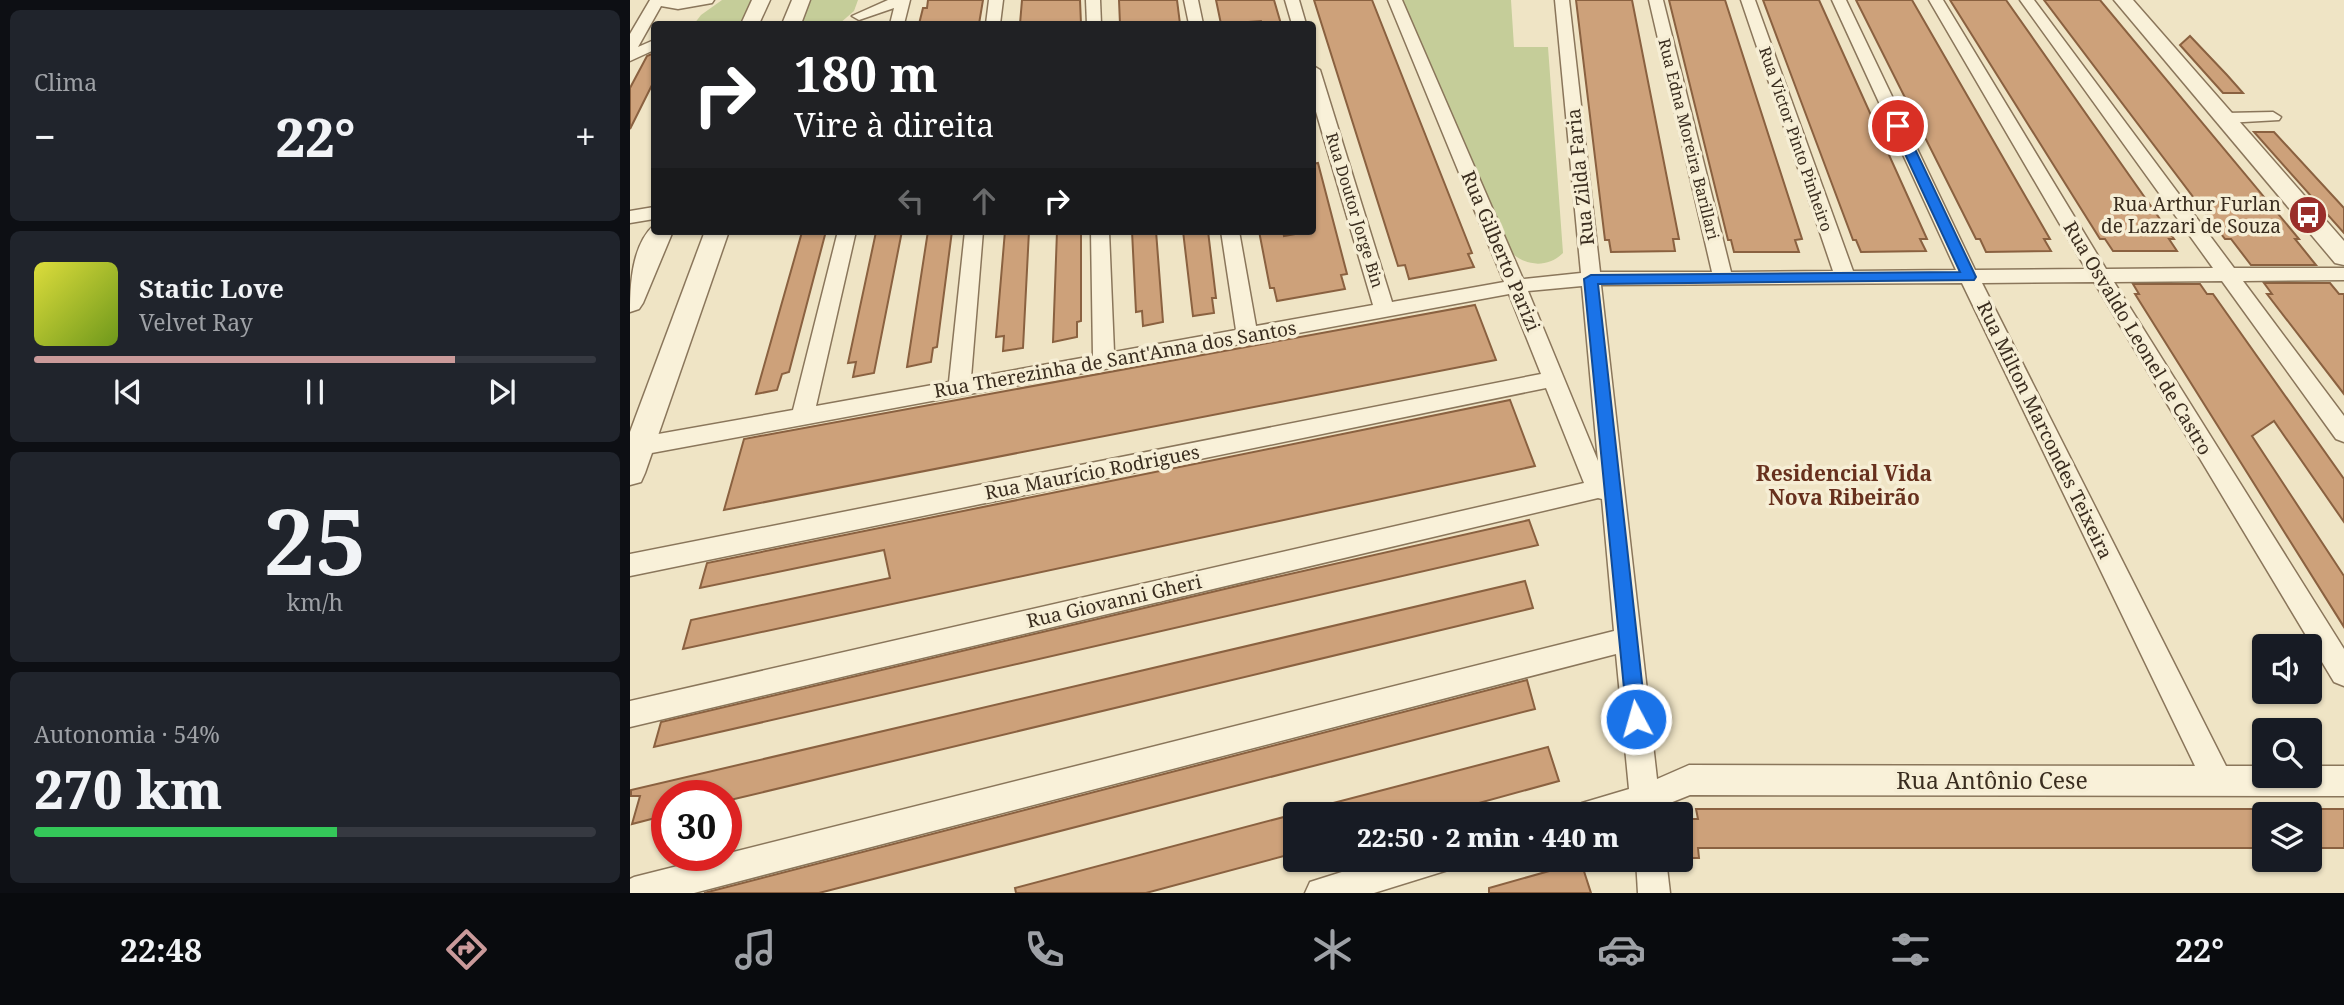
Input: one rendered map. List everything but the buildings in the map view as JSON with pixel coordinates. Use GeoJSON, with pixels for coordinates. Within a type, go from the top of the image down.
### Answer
{"type":"FeatureCollection","features":[{"type":"Feature","properties":{"kind":"street"},"geometry":{"type":"LineString","coordinates":[[630,47],[648,27],[657,0],[678,5],[705,3]]}},
{"type":"Feature","properties":{"kind":"street"},"geometry":{"type":"LineString","coordinates":[[751,21],[761,0]]}},
{"type":"Feature","properties":{"kind":"street"},"geometry":{"type":"LineString","coordinates":[[793,21],[801,0]]}},
{"type":"Feature","properties":{"kind":"street"},"geometry":{"type":"LineString","coordinates":[[854,20],[868,0]]}},
{"type":"Feature","properties":{"kind":"street"},"geometry":{"type":"LineString","coordinates":[[900,0],[898,20],[875,16],[854,20],[900,0]]}},
{"type":"Feature","properties":{"kind":"street"},"geometry":{"type":"LineString","coordinates":[[993,21],[996,0]]}},
{"type":"Feature","properties":{"kind":"street"},"geometry":{"type":"LineString","coordinates":[[1093,0],[1094,21]]}},
{"type":"Feature","properties":{"kind":"street"},"geometry":{"type":"LineString","coordinates":[[1192,0],[1196,21]]}},
{"type":"Feature","properties":{"kind":"street"},"geometry":{"type":"LineString","coordinates":[[1292,0],[1298,21]]}},
{"type":"Feature","properties":{"kind":"street","name":"Rua Gilberto Parizi"},"geometry":{"type":"LineString","coordinates":[[1395,0],[1553,379],[1606,491]]}},
{"type":"Feature","properties":{"kind":"street","name":"Rua Zilda Faria"},"geometry":{"type":"LineString","coordinates":[[1562,0],[1591,279],[1606,491],[1628,639],[1645,802]]}},
{"type":"Feature","properties":{"kind":"street","name":"Rua Edna Moreira Barillari"},"geometry":{"type":"LineString","coordinates":[[1656,0],[1723,278]]}},
{"type":"Feature","properties":{"kind":"street","name":"Rua Victor Pinto Pinheiro"},"geometry":{"type":"LineString","coordinates":[[1748,0],[1845,277]]}},
{"type":"Feature","properties":{"kind":"street","name":"Rua Milton Marcondes Teixeira"},"geometry":{"type":"LineString","coordinates":[[1839,0],[1969,277],[2218,782]]}},
{"type":"Feature","properties":{"kind":"street","name":"Rua Osvaldo Leonel de Castro"},"geometry":{"type":"LineString","coordinates":[[1936,0],[2100,276],[2344,673]]}},
{"type":"Feature","properties":{"kind":"street"},"geometry":{"type":"LineString","coordinates":[[2027,0],[2344,433]]}},
{"type":"Feature","properties":{"kind":"street"},"geometry":{"type":"LineString","coordinates":[[2123,0],[2344,257]]}},
{"type":"Feature","properties":{"kind":"street"},"geometry":{"type":"LineString","coordinates":[[685,21],[705,3]]}},
{"type":"Feature","properties":{"kind":"street"},"geometry":{"type":"LineString","coordinates":[[662,21],[705,3]]}},
{"type":"Feature","properties":{"kind":"street"},"geometry":{"type":"LineString","coordinates":[[630,56],[651,47]]}},
{"type":"Feature","properties":{"kind":"street","name":"Rua Doutor Jorge Bin"},"geometry":{"type":"LineString","coordinates":[[1316,82],[1385,310]]}},
{"type":"Feature","properties":{"kind":"street"},"geometry":{"type":"LineString","coordinates":[[2226,118],[2273,117]]}},
{"type":"Feature","properties":{"kind":"street"},"geometry":{"type":"LineString","coordinates":[[630,217],[651,214]]}},
{"type":"Feature","properties":{"kind":"street"},"geometry":{"type":"LineString","coordinates":[[632,296],[659,235]]}},
{"type":"Feature","properties":{"kind":"street"},"geometry":{"type":"LineString","coordinates":[[630,473],[635,447],[716,235]]}},
{"type":"Feature","properties":{"kind":"street"},"geometry":{"type":"LineString","coordinates":[[802,416],[846,235]]}},
{"type":"Feature","properties":{"kind":"street"},"geometry":{"type":"LineString","coordinates":[[959,388],[974,235]]}},
{"type":"Feature","properties":{"kind":"street"},"geometry":{"type":"LineString","coordinates":[[1100,235],[1104,361]]}},
{"type":"Feature","properties":{"kind":"street"},"geometry":{"type":"LineString","coordinates":[[1231,235],[1247,335]]}},
{"type":"Feature","properties":{"kind":"street"},"geometry":{"type":"LineString","coordinates":[[1591,279],[2344,274]]}},
{"type":"Feature","properties":{"kind":"street","name":"Rua Therezinha de Sant'Anna dos Santos"},"geometry":{"type":"LineString","coordinates":[[635,447],[1516,286],[1591,279]]}},
{"type":"Feature","properties":{"kind":"street","name":"Rua Maurício Rodrigues"},"geometry":{"type":"LineString","coordinates":[[630,565],[1553,379]]}},
{"type":"Feature","properties":{"kind":"street","name":"Rua Giovanni Gheri"},"geometry":{"type":"LineString","coordinates":[[630,713],[1606,491]]}},
{"type":"Feature","properties":{"kind":"street"},"geometry":{"type":"LineString","coordinates":[[635,893],[1628,639]]}},
{"type":"Feature","properties":{"kind":"street","name":"Rua Antônio Cese"},"geometry":{"type":"LineString","coordinates":[[1652,802],[1689,780],[2344,781]]}},
{"type":"Feature","properties":{"kind":"street"},"geometry":{"type":"LineString","coordinates":[[1321,893],[1393,872]]}},
{"type":"Feature","properties":{"kind":"street"},"geometry":{"type":"LineString","coordinates":[[1652,872],[1654,893]]}},
{"type":"Feature","properties":{"kind":"green space"},"geometry":{"type":"Polygon","coordinates":[[[722,0],[752,0],[743,21],[696,21],[722,0]]]}},
{"type":"Feature","properties":{"kind":"green space"},"geometry":{"type":"Polygon","coordinates":[[[809,0],[858,0],[854,11],[842,21],[802,21],[809,0]]]}},
{"type":"Feature","properties":{"kind":"green space"},"geometry":{"type":"Polygon","coordinates":[[[1403,0],[1511,0],[1514,47],[1548,47],[1563,253],[1557,258],[1538,264],[1513,254],[1403,0]]]}},
{"type":"Feature","properties":{"kind":"place","name":"Rua Arthur Furlan de Lazzari de Souza"},"geometry":{"type":"Point","coordinates":[2308,215]}},
{"type":"Feature","properties":{"kind":"district","name":"Residencial Vida Nova Ribeirão"},"geometry":{"type":"Point","coordinates":[1844,486]}},
{"type":"Feature","properties":{"kind":"route"},"geometry":{"type":"LineString","coordinates":[[1636,719],[1591,279],[1969,277],[1898,126]]}}]}
